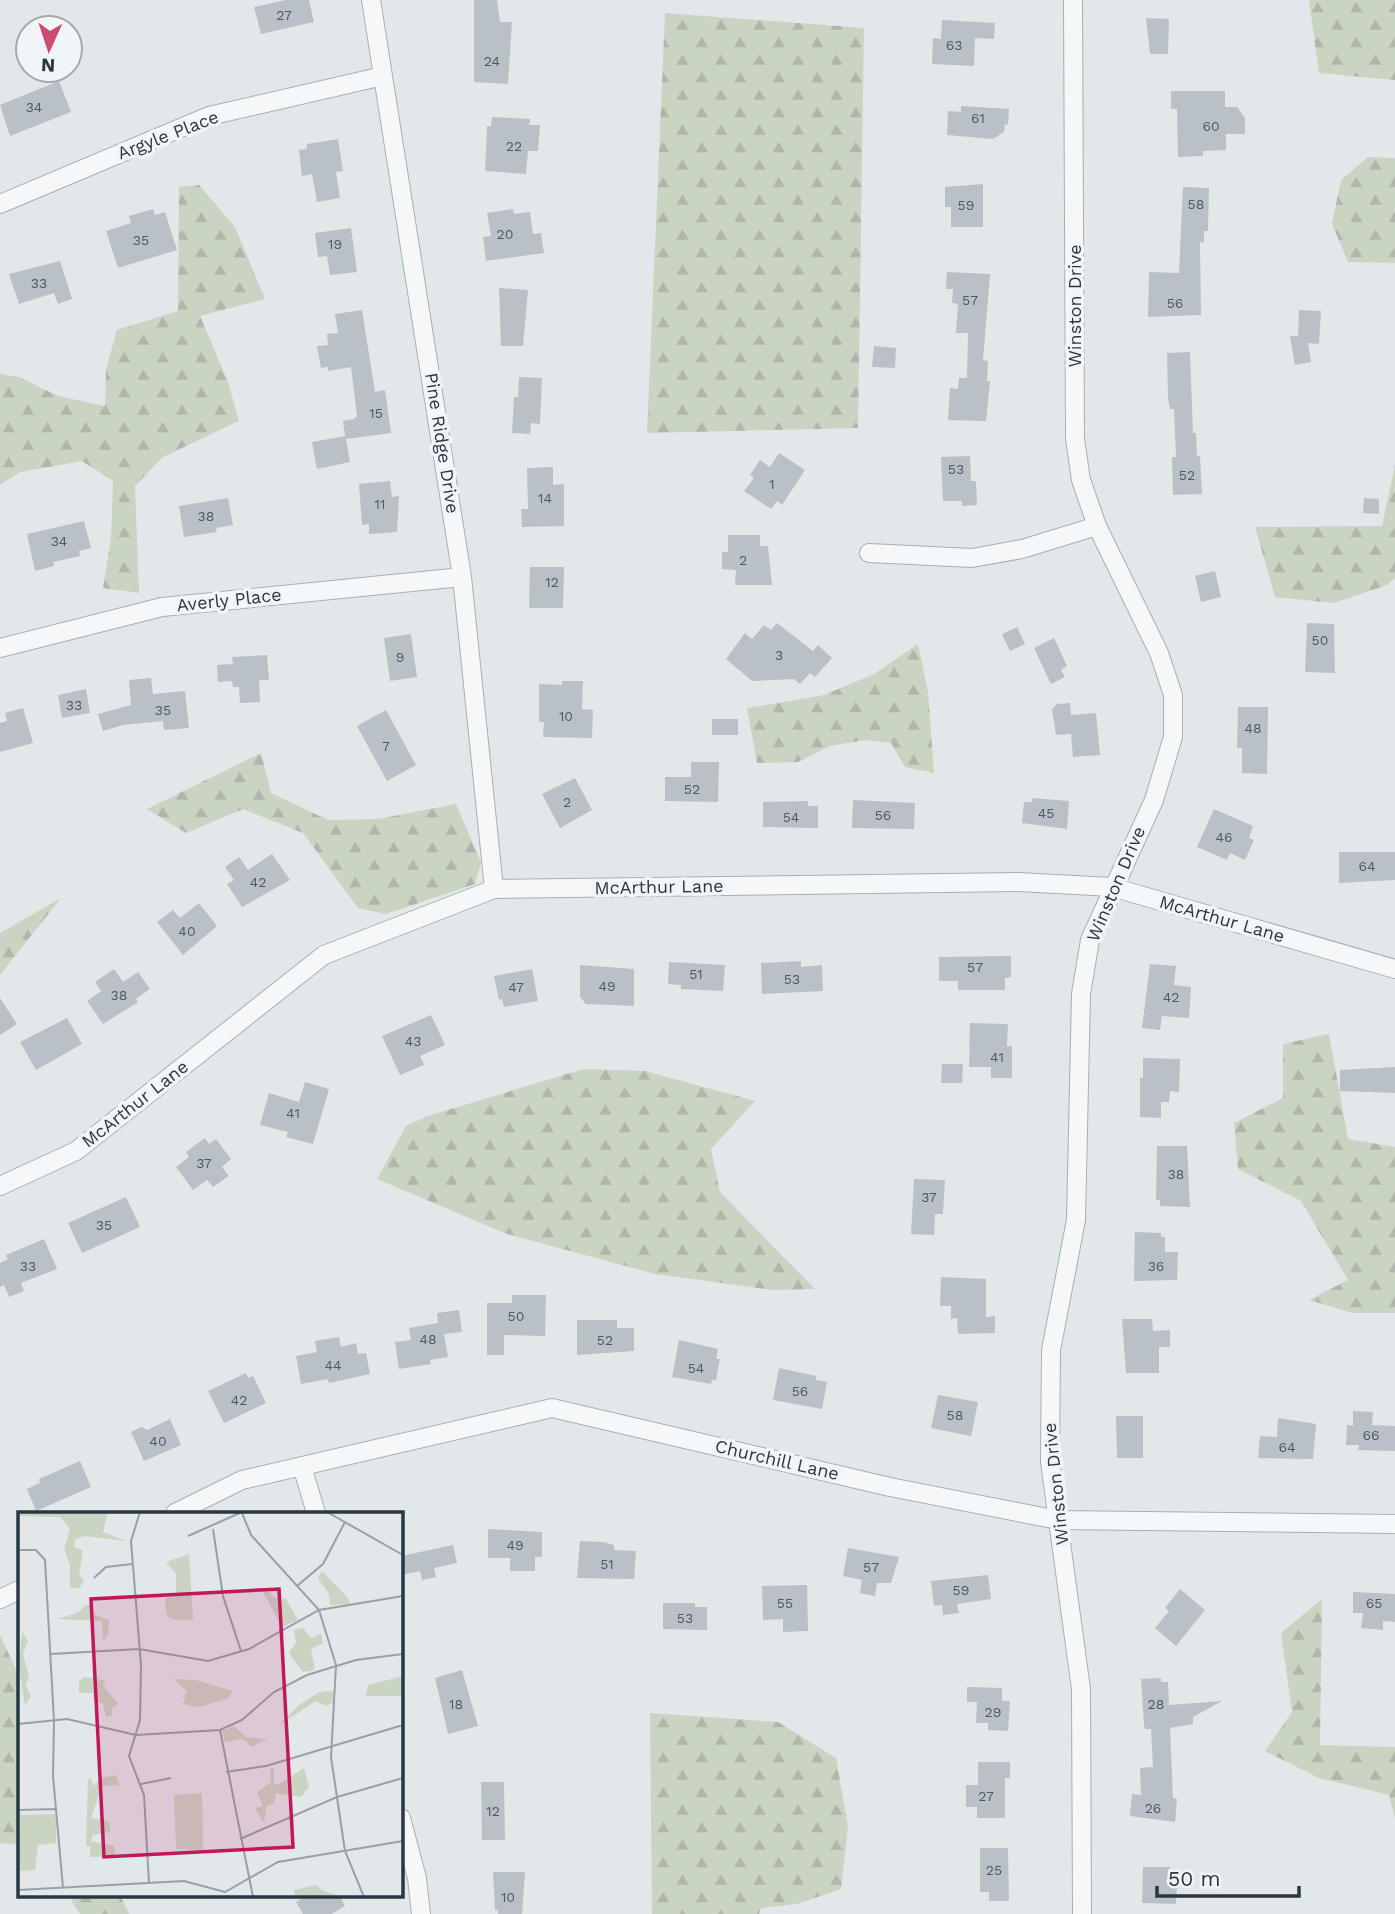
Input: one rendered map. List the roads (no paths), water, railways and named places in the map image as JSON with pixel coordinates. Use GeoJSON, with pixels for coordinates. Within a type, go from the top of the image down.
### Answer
{"type":"FeatureCollection","features":[{"type":"Feature","properties":{"kind":"street","name":"Pine Ridge Drive"},"geometry":{"type":"LineString","coordinates":[[371,0],[462,577],[494,889]]}},
{"type":"Feature","properties":{"kind":"street","name":"Winston Drive"},"geometry":{"type":"LineString","coordinates":[[1073,0],[1075,439],[1081,481],[1097,526],[1159,653],[1173,695],[1173,737],[1158,787],[1090,940],[1081,994],[1076,1220],[1051,1350],[1050,1462],[1082,1689],[1082,1914]]}},
{"type":"Feature","properties":{"kind":"street","name":"Argyle Place"},"geometry":{"type":"LineString","coordinates":[[0,204],[209,116],[383,76]]}},
{"type":"Feature","properties":{"kind":"street"},"geometry":{"type":"LineString","coordinates":[[869,553],[972,558],[1022,549],[1097,526]]}},
{"type":"Feature","properties":{"kind":"street","name":"Averly Place"},"geometry":{"type":"LineString","coordinates":[[0,649],[162,607],[462,577]]}},
{"type":"Feature","properties":{"kind":"street","name":"McArthur Lane"},"geometry":{"type":"LineString","coordinates":[[0,1186],[76,1151],[324,955],[494,889],[1018,882],[1112,887],[1395,969]]}},
{"type":"Feature","properties":{"kind":"street","name":"Churchill Lane"},"geometry":{"type":"LineString","coordinates":[[176,1512],[242,1479],[552,1408],[890,1487],[1058,1520],[1395,1524]]}},
{"type":"Feature","properties":{"kind":"street"},"geometry":{"type":"LineString","coordinates":[[302,1466],[316,1512]]}},
{"type":"Feature","properties":{"kind":"street"},"geometry":{"type":"LineString","coordinates":[[0,1600],[18,1591]]}},
{"type":"Feature","properties":{"kind":"street"},"geometry":{"type":"LineString","coordinates":[[402,1822],[417,1878],[421,1914]]}}]}
